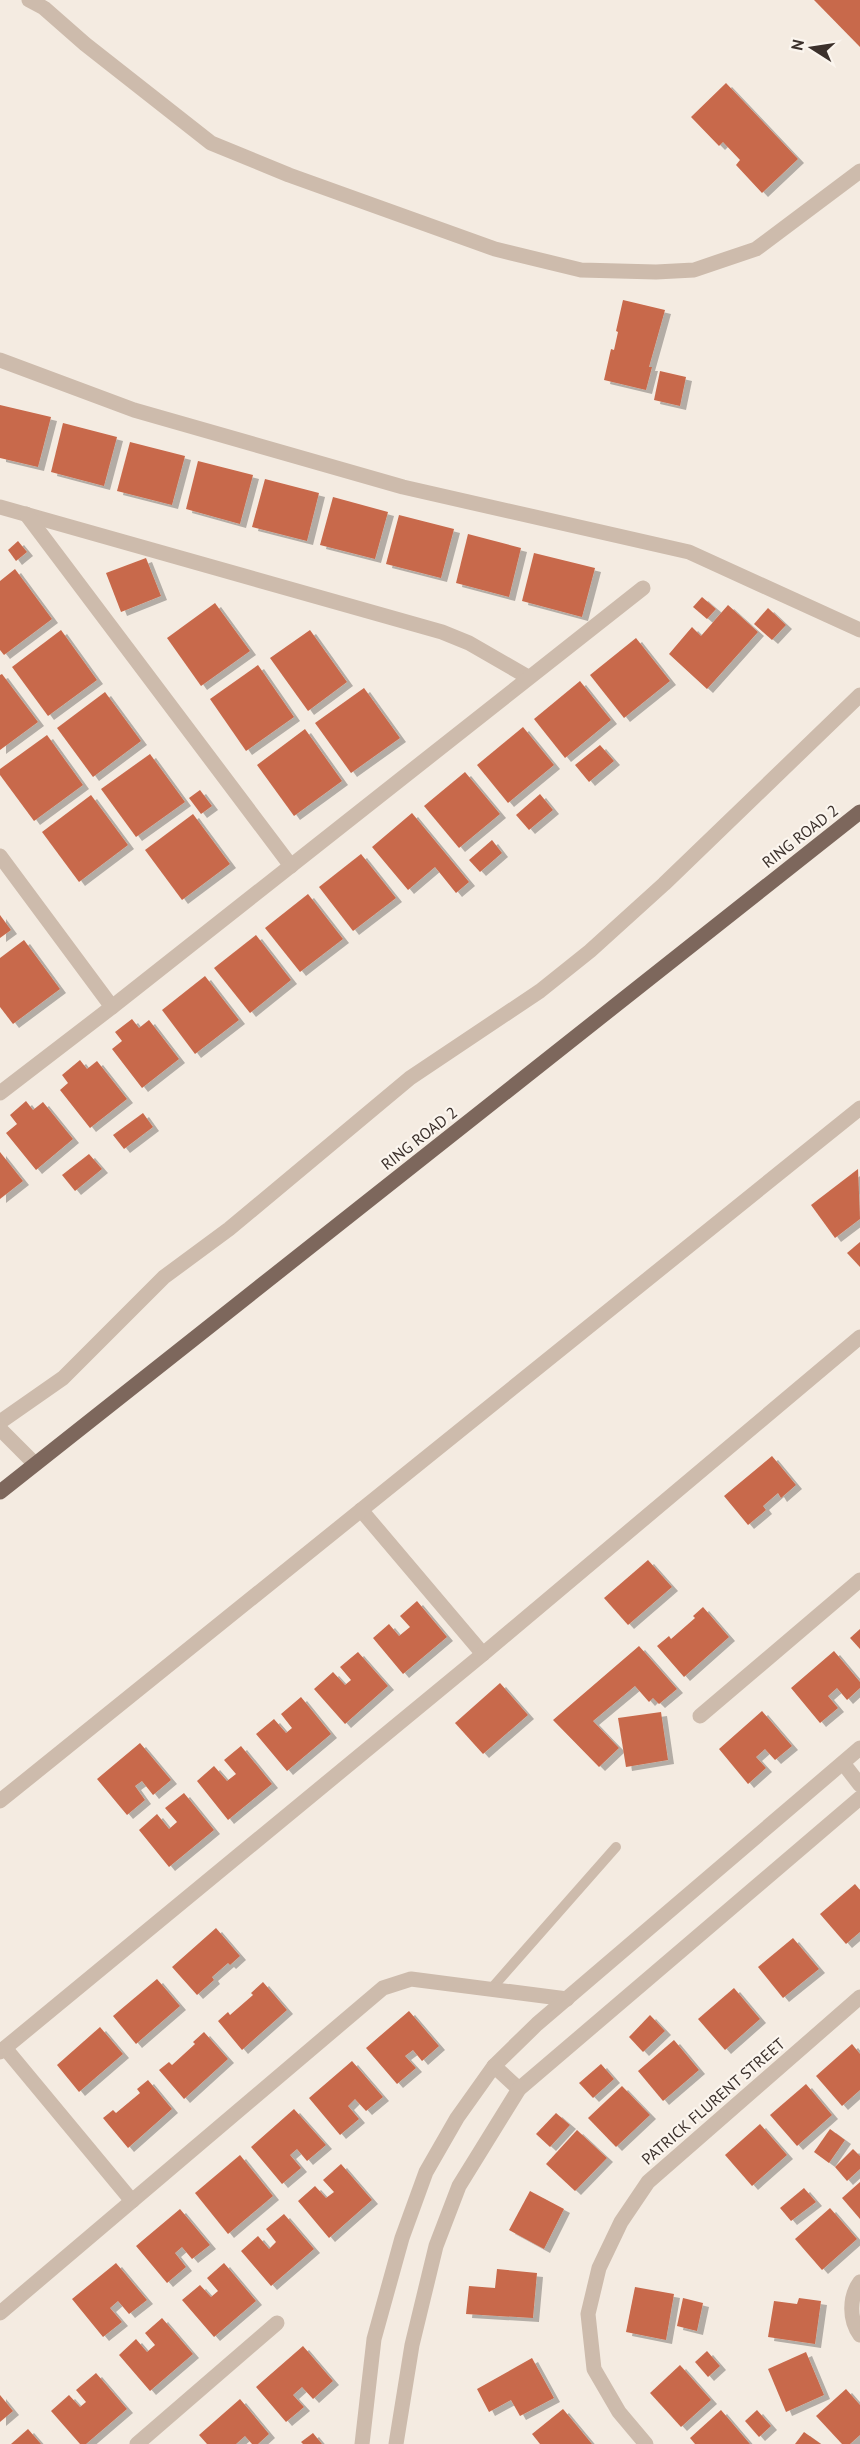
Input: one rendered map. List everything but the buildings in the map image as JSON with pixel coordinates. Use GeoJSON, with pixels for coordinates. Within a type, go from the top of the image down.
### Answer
{"type":"FeatureCollection","features":[{"type":"Feature","properties":{"kind":"main road","name":"RING ROAD 2"},"geometry":{"type":"LineString","coordinates":[[1,1489],[860,812]]}},
{"type":"Feature","properties":{"kind":"street"},"geometry":{"type":"LineString","coordinates":[[29,0],[44,8],[211,143],[299,179],[495,249],[581,270],[694,270],[756,249],[860,171]]}},
{"type":"Feature","properties":{"kind":"street"},"geometry":{"type":"LineString","coordinates":[[0,360],[134,410],[403,487],[688,552],[860,630]]}},
{"type":"Feature","properties":{"kind":"street"},"geometry":{"type":"LineString","coordinates":[[0,507],[442,632],[469,643],[528,677]]}},
{"type":"Feature","properties":{"kind":"street"},"geometry":{"type":"LineString","coordinates":[[26,514],[291,866]]}},
{"type":"Feature","properties":{"kind":"street"},"geometry":{"type":"LineString","coordinates":[[0,1093],[643,588]]}},
{"type":"Feature","properties":{"kind":"street"},"geometry":{"type":"LineString","coordinates":[[0,1422],[63,1378],[164,1277],[229,1229],[410,1078],[532,997],[590,951],[664,884],[860,695]]}},
{"type":"Feature","properties":{"kind":"street"},"geometry":{"type":"LineString","coordinates":[[0,856],[112,1007]]}},
{"type":"Feature","properties":{"kind":"street"},"geometry":{"type":"LineString","coordinates":[[0,1801],[860,1108]]}},
{"type":"Feature","properties":{"kind":"street"},"geometry":{"type":"LineString","coordinates":[[132,2201],[2,2050],[483,1654],[860,1337]]}},
{"type":"Feature","properties":{"kind":"street"},"geometry":{"type":"LineString","coordinates":[[0,1429],[35,1464]]}},
{"type":"Feature","properties":{"kind":"street"},"geometry":{"type":"LineString","coordinates":[[361,1510],[483,1654]]}},
{"type":"Feature","properties":{"kind":"street"},"geometry":{"type":"LineString","coordinates":[[700,1716],[860,1580]]}},
{"type":"Feature","properties":{"kind":"street"},"geometry":{"type":"LineString","coordinates":[[362,2444],[374,2339],[402,2238],[426,2172],[457,2118],[494,2066],[537,2024],[860,1748]]}},
{"type":"Feature","properties":{"kind":"street"},"geometry":{"type":"LineString","coordinates":[[843,1763],[860,1785]]}},
{"type":"Feature","properties":{"kind":"street"},"geometry":{"type":"LineString","coordinates":[[396,2444],[412,2345],[436,2246],[459,2186],[519,2089],[860,1798]]}},
{"type":"Feature","properties":{"kind":"street"},"geometry":{"type":"LineString","coordinates":[[0,2313],[383,1988],[411,1979],[567,2000]]}},
{"type":"Feature","properties":{"kind":"street","name":"PATRICK FLURENT STREET"},"geometry":{"type":"LineString","coordinates":[[646,2444],[619,2412],[594,2369],[588,2314],[599,2268],[621,2222],[648,2182],[860,1996]]}},
{"type":"Feature","properties":{"kind":"street"},"geometry":{"type":"LineString","coordinates":[[494,2066],[519,2089]]}},
{"type":"Feature","properties":{"kind":"street"},"geometry":{"type":"LineString","coordinates":[[860,2282],[851,2305],[854,2327],[860,2335]]}},
{"type":"Feature","properties":{"kind":"street"},"geometry":{"type":"LineString","coordinates":[[137,2444],[277,2323]]}},
{"type":"Feature","properties":{"kind":"lane"},"geometry":{"type":"LineString","coordinates":[[491,1989],[616,1847]]}}]}
